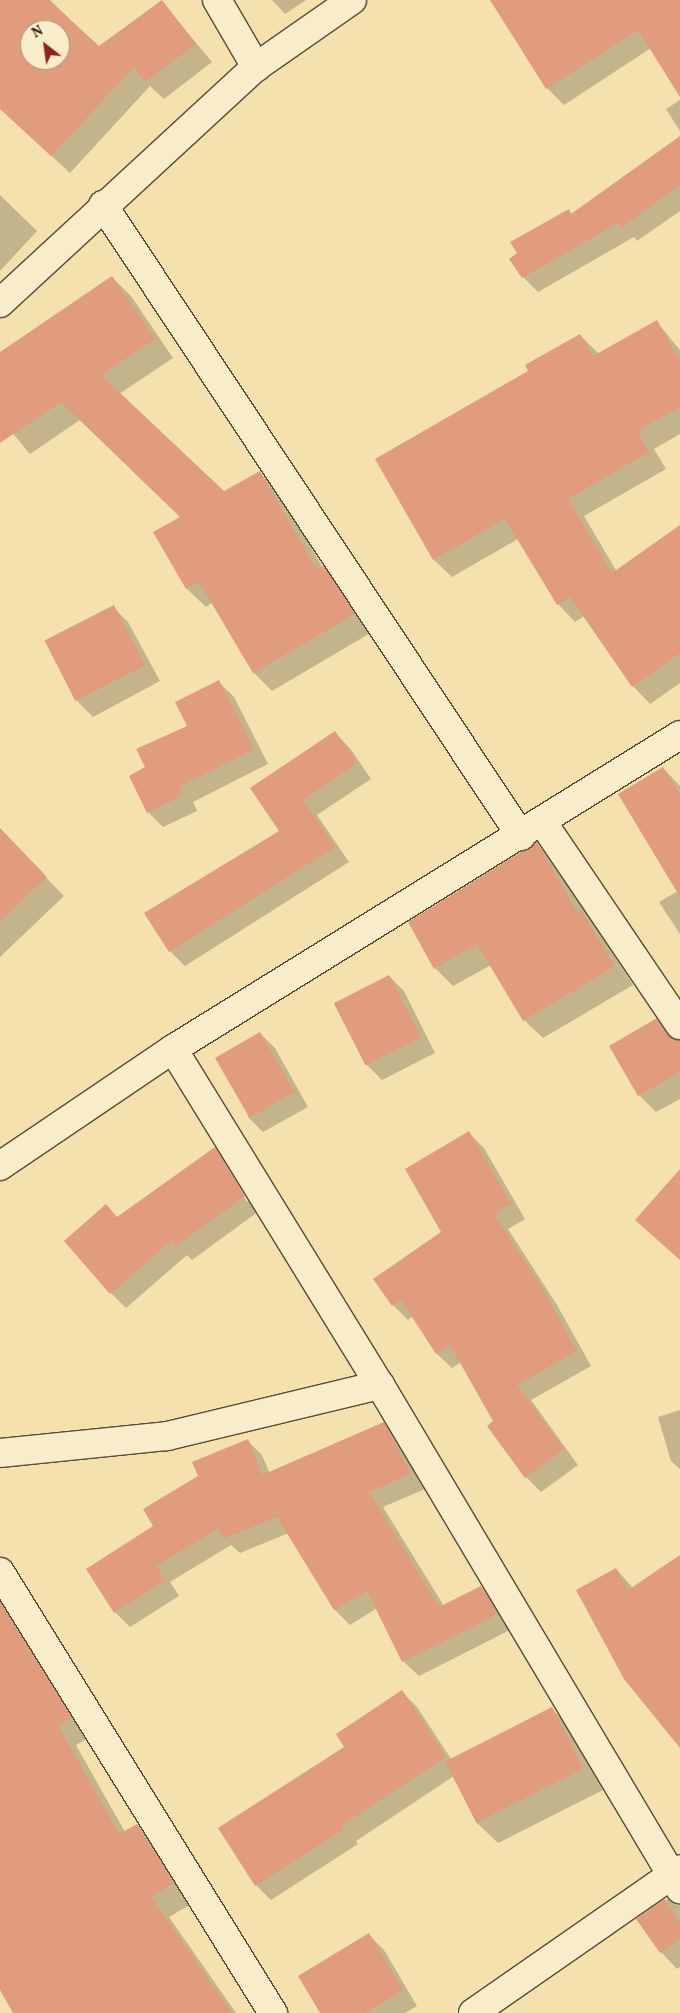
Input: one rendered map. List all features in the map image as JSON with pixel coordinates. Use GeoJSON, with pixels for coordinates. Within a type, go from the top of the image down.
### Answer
{"type":"FeatureCollection","features":[{"type":"Feature","properties":{"kind":"street"},"geometry":{"type":"LineString","coordinates":[[217,0],[256,67]]}},
{"type":"Feature","properties":{"kind":"street"},"geometry":{"type":"LineString","coordinates":[[0,303],[103,205],[256,67],[352,0]]}},
{"type":"Feature","properties":{"kind":"street"},"geometry":{"type":"LineString","coordinates":[[103,205],[532,829],[680,1025]]}},
{"type":"Feature","properties":{"kind":"street"},"geometry":{"type":"LineString","coordinates":[[0,1166],[173,1049],[532,829],[680,735]]}},
{"type":"Feature","properties":{"kind":"street"},"geometry":{"type":"LineString","coordinates":[[173,1049],[380,1385],[677,1878],[473,2013]]}},
{"type":"Feature","properties":{"kind":"street"},"geometry":{"type":"LineString","coordinates":[[0,1453],[167,1436],[380,1385]]}},
{"type":"Feature","properties":{"kind":"street"},"geometry":{"type":"LineString","coordinates":[[0,1572],[273,2013]]}},
{"type":"Feature","properties":{"kind":"building"},"geometry":{"type":"Polygon","coordinates":[[[0,0],[49,0],[99,46],[162,0],[196,44],[145,82],[134,67],[51,156],[0,109],[0,0]]]}},
{"type":"Feature","properties":{"kind":"building"},"geometry":{"type":"Polygon","coordinates":[[[490,0],[680,0],[680,97],[638,30],[546,89],[490,0]]]}},
{"type":"Feature","properties":{"kind":"building"},"geometry":{"type":"Polygon","coordinates":[[[680,136],[680,185],[622,227],[618,223],[522,278],[509,259],[517,253],[510,242],[569,209],[571,214],[680,136]]]}},
{"type":"Feature","properties":{"kind":"building"},"geometry":{"type":"Polygon","coordinates":[[[112,276],[155,339],[101,375],[224,491],[260,471],[317,570],[324,566],[355,614],[253,673],[199,582],[186,589],[153,532],[180,517],[61,402],[0,443],[0,352],[112,276]]]}},
{"type":"Feature","properties":{"kind":"building"},"geometry":{"type":"Polygon","coordinates":[[[657,320],[680,361],[680,407],[637,431],[649,452],[568,499],[612,573],[680,525],[680,653],[632,687],[570,597],[557,605],[505,519],[433,560],[375,459],[528,371],[525,365],[580,334],[593,356],[657,320]]]}},
{"type":"Feature","properties":{"kind":"building"},"geometry":{"type":"Polygon","coordinates":[[[114,605],[145,666],[75,701],[45,640],[114,605]]]}},
{"type":"Feature","properties":{"kind":"building"},"geometry":{"type":"Polygon","coordinates":[[[219,680],[254,749],[179,787],[183,795],[147,813],[129,776],[145,767],[136,749],[187,726],[175,702],[219,680]]]}},
{"type":"Feature","properties":{"kind":"building"},"geometry":{"type":"Polygon","coordinates":[[[335,731],[357,763],[303,800],[335,847],[169,952],[144,913],[279,831],[250,788],[335,731]]]}},
{"type":"Feature","properties":{"kind":"building"},"geometry":{"type":"Polygon","coordinates":[[[663,767],[680,794],[680,897],[618,794],[663,767]]]}},
{"type":"Feature","properties":{"kind":"building"},"geometry":{"type":"Polygon","coordinates":[[[0,828],[47,877],[0,921],[0,828]]]}},
{"type":"Feature","properties":{"kind":"building"},"geometry":{"type":"Polygon","coordinates":[[[537,842],[577,912],[581,910],[615,966],[523,1021],[477,944],[434,969],[408,922],[537,842]]]}},
{"type":"Feature","properties":{"kind":"building"},"geometry":{"type":"Polygon","coordinates":[[[389,975],[421,1037],[366,1066],[334,1003],[389,975]]]}},
{"type":"Feature","properties":{"kind":"building"},"geometry":{"type":"Polygon","coordinates":[[[657,1018],[667,1034],[680,1040],[680,1072],[638,1096],[609,1046],[657,1018]]]}},
{"type":"Feature","properties":{"kind":"building"},"geometry":{"type":"Polygon","coordinates":[[[260,1032],[294,1092],[249,1118],[215,1058],[260,1032]]]}},
{"type":"Feature","properties":{"kind":"building"},"geometry":{"type":"Polygon","coordinates":[[[469,1131],[511,1204],[494,1214],[542,1288],[577,1351],[517,1385],[564,1449],[525,1478],[487,1426],[493,1421],[450,1345],[436,1354],[401,1300],[392,1306],[373,1279],[441,1232],[405,1169],[469,1131]]]}},
{"type":"Feature","properties":{"kind":"building"},"geometry":{"type":"Polygon","coordinates":[[[215,1147],[245,1196],[176,1246],[172,1240],[110,1294],[64,1241],[106,1204],[117,1217],[215,1147]]]}},
{"type":"Feature","properties":{"kind":"building"},"geometry":{"type":"Polygon","coordinates":[[[680,1169],[680,1260],[635,1220],[680,1169]]]}},
{"type":"Feature","properties":{"kind":"building"},"geometry":{"type":"Polygon","coordinates":[[[384,1422],[411,1474],[369,1492],[439,1607],[481,1586],[498,1614],[402,1662],[367,1591],[334,1610],[277,1517],[223,1539],[219,1528],[156,1566],[165,1580],[114,1613],[86,1569],[153,1526],[143,1509],[198,1476],[192,1462],[248,1439],[262,1475],[384,1422]]]}},
{"type":"Feature","properties":{"kind":"building"},"geometry":{"type":"Polygon","coordinates":[[[680,1555],[680,1748],[624,1679],[576,1590],[616,1568],[628,1590],[680,1555]]]}},
{"type":"Feature","properties":{"kind":"building"},"geometry":{"type":"Polygon","coordinates":[[[0,1602],[72,1718],[58,1725],[119,1834],[137,1824],[174,1883],[151,1897],[232,2013],[13,2013],[0,1990],[0,1602]]]}},
{"type":"Feature","properties":{"kind":"building"},"geometry":{"type":"Polygon","coordinates":[[[402,1690],[446,1757],[342,1825],[344,1829],[255,1886],[218,1828],[344,1747],[336,1734],[402,1690]]]}},
{"type":"Feature","properties":{"kind":"building"},"geometry":{"type":"Polygon","coordinates":[[[552,1707],[583,1768],[476,1823],[445,1761],[552,1707]]]}},
{"type":"Feature","properties":{"kind":"building"},"geometry":{"type":"Polygon","coordinates":[[[664,1899],[680,1923],[680,1939],[660,1953],[636,1919],[664,1899]]]}},
{"type":"Feature","properties":{"kind":"building"},"geometry":{"type":"Polygon","coordinates":[[[369,1933],[403,1990],[365,2013],[320,2013],[298,1976],[369,1933]]]}}]}
